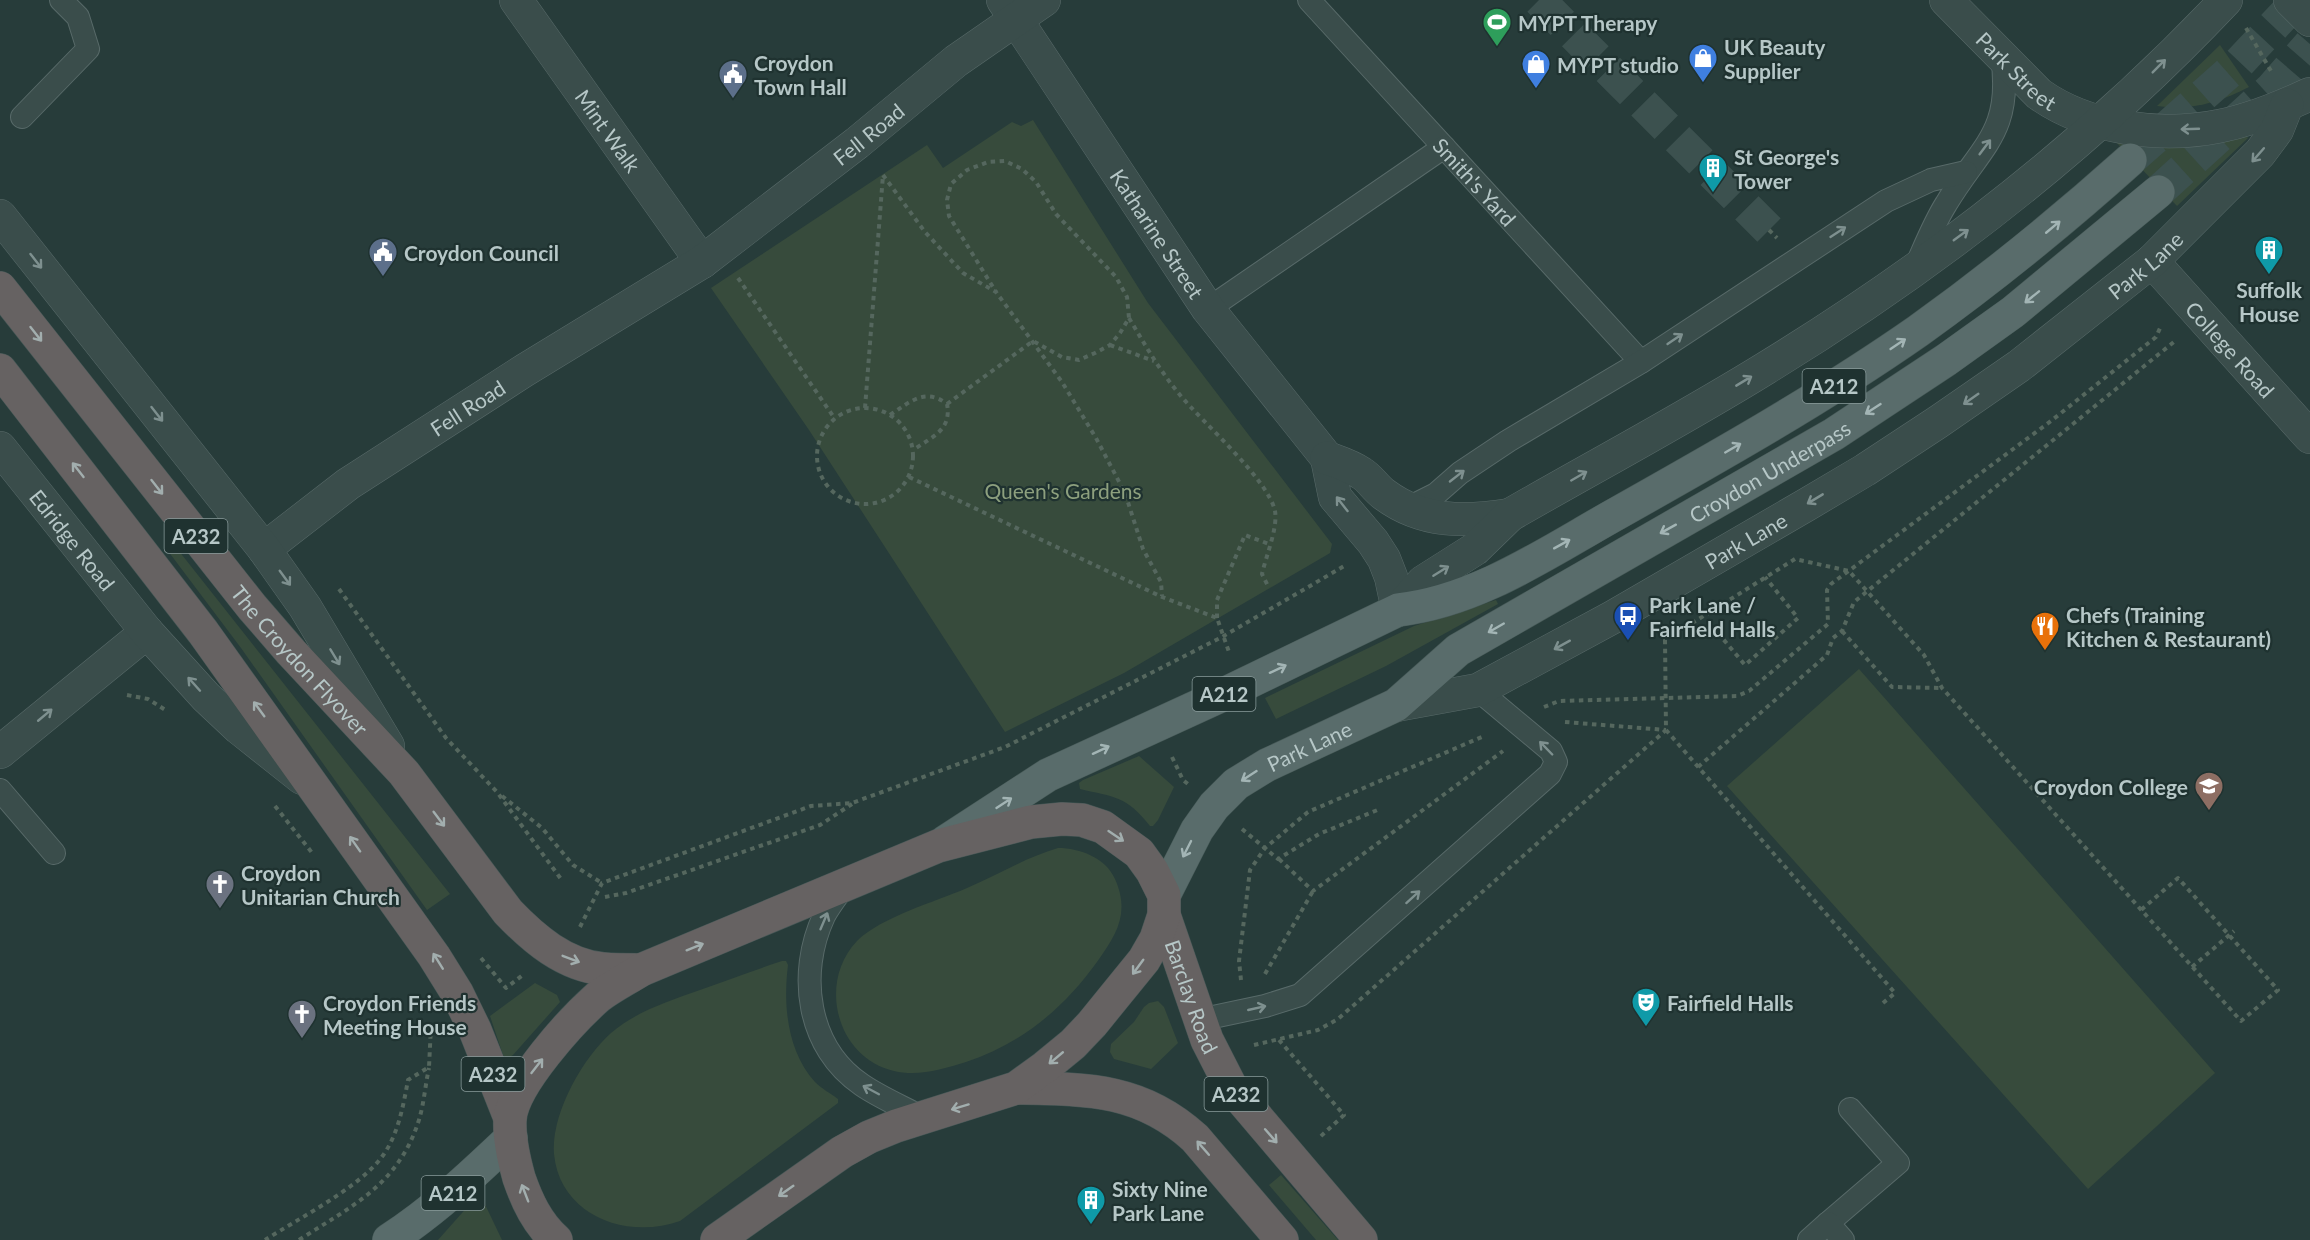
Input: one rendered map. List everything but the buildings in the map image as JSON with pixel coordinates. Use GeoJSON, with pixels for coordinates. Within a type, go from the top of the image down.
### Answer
{"type":"FeatureCollection","features":[{"type":"Feature","properties":{"kind":"highway","name":"The Croydon Flyover"},"geometry":{"type":"LineString","coordinates":[[0,288],[252,607],[291,652],[404,772],[508,912],[527,932],[553,951],[571,960],[601,969],[641,970]]}},
{"type":"Feature","properties":{"kind":"highway","name":"A232"},"geometry":{"type":"LineString","coordinates":[[0,369],[196,623],[318,790],[434,956],[457,993],[475,1029],[511,1128]]}},
{"type":"Feature","properties":{"kind":"highway","name":"Barclay Road"},"geometry":{"type":"LineString","coordinates":[[641,970],[938,846],[1031,822],[1082,820],[1103,827],[1138,853],[1152,871],[1199,1020],[1218,1065],[1231,1087],[1361,1240]]}},
{"type":"Feature","properties":{"kind":"highway"},"geometry":{"type":"LineString","coordinates":[[717,1240],[842,1152],[869,1137],[1016,1088],[1073,1044],[1106,1008],[1144,960],[1156,939],[1164,905]]}},
{"type":"Feature","properties":{"kind":"highway"},"geometry":{"type":"LineString","coordinates":[[556,1240],[536,1217],[526,1198],[517,1169],[511,1128],[516,1098],[529,1076],[564,1032],[599,996],[641,970]]}},
{"type":"Feature","properties":{"kind":"highway","name":"A232"},"geometry":{"type":"LineString","coordinates":[[1016,1088],[1100,1092],[1130,1098],[1156,1110],[1179,1124],[1195,1138],[1282,1240]]}},
{"type":"Feature","properties":{"kind":"main road","name":"Croydon Underpass"},"geometry":{"type":"LineString","coordinates":[[1398,610],[1418,608],[1488,585],[1798,409],[1918,331],[1980,285],[2040,238],[2130,160]]}},
{"type":"Feature","properties":{"kind":"main road","name":"Croydon Underpass"},"geometry":{"type":"LineString","coordinates":[[1396,705],[1458,650],[1783,464],[1890,398],[2013,312],[2158,192]]}},
{"type":"Feature","properties":{"kind":"main road","name":"A212"},"geometry":{"type":"LineString","coordinates":[[938,846],[1048,775],[1218,697],[1398,610]]}},
{"type":"Feature","properties":{"kind":"main road","name":"Park Lane"},"geometry":{"type":"LineString","coordinates":[[1164,905],[1197,830],[1214,806],[1236,784],[1267,765],[1396,705]]}},
{"type":"Feature","properties":{"kind":"main road","name":"A212"},"geometry":{"type":"LineString","coordinates":[[388,1240],[416,1223],[461,1186],[511,1128]]}},
{"type":"Feature","properties":{"kind":"street","name":"Mint Walk"},"geometry":{"type":"LineString","coordinates":[[516,0],[710,255]]}},
{"type":"Feature","properties":{"kind":"street","name":"Fell Road"},"geometry":{"type":"LineString","coordinates":[[264,549],[348,484],[710,255],[857,143],[956,61],[1008,9],[1044,0]]}},
{"type":"Feature","properties":{"kind":"street","name":"Park Street"},"geometry":{"type":"LineString","coordinates":[[1946,0],[2039,94],[2052,104],[2081,116],[2101,121]]}},
{"type":"Feature","properties":{"kind":"street"},"geometry":{"type":"LineString","coordinates":[[2290,0],[2310,20]]}},
{"type":"Feature","properties":{"kind":"street","name":"Katharine Street"},"geometry":{"type":"LineString","coordinates":[[1008,9],[1208,309],[1327,458],[1335,497],[1373,542],[1384,559],[1391,577],[1398,610]]}},
{"type":"Feature","properties":{"kind":"street"},"geometry":{"type":"LineString","coordinates":[[1398,610],[1423,582],[1475,549],[1510,515],[1766,368],[1914,270],[2008,199],[2233,10]]}},
{"type":"Feature","properties":{"kind":"street"},"geometry":{"type":"LineString","coordinates":[[2101,121],[2147,129],[2201,129],[2221,126],[2291,93]]}},
{"type":"Feature","properties":{"kind":"street","name":"Park Lane"},"geometry":{"type":"LineString","coordinates":[[1396,705],[1478,690],[1613,617],[1865,470],[2019,366],[2152,261],[2260,153],[2277,130],[2291,93]]}},
{"type":"Feature","properties":{"kind":"street"},"geometry":{"type":"LineString","coordinates":[[0,216],[264,549],[305,607],[404,772]]}},
{"type":"Feature","properties":{"kind":"street","name":"College Road"},"geometry":{"type":"LineString","coordinates":[[2152,261],[2310,437]]}},
{"type":"Feature","properties":{"kind":"street","name":"Edridge Road"},"geometry":{"type":"LineString","coordinates":[[0,448],[147,632],[206,696],[239,728],[318,790]]}},
{"type":"Feature","properties":{"kind":"street","name":"Katharine Street"},"geometry":{"type":"LineString","coordinates":[[1327,458],[1362,473],[1385,495],[1408,508],[1432,517],[1479,520],[1510,515]]}},
{"type":"Feature","properties":{"kind":"street"},"geometry":{"type":"LineString","coordinates":[[0,752],[147,632]]}},
{"type":"Feature","properties":{"kind":"lane"},"geometry":{"type":"LineString","coordinates":[[22,117],[88,49],[78,17],[61,0]]}},
{"type":"Feature","properties":{"kind":"lane","name":"Smith's Yard"},"geometry":{"type":"LineString","coordinates":[[1309,0],[1641,362]]}},
{"type":"Feature","properties":{"kind":"lane"},"geometry":{"type":"LineString","coordinates":[[1914,270],[1944,206],[1966,172],[1990,142],[2002,113],[2006,79],[2002,56]]}},
{"type":"Feature","properties":{"kind":"lane"},"geometry":{"type":"LineString","coordinates":[[1208,309],[1444,147]]}},
{"type":"Feature","properties":{"kind":"lane"},"geometry":{"type":"LineString","coordinates":[[1408,508],[1436,494],[1460,473],[1508,441],[1641,362],[1886,201],[1931,180],[1966,172]]}},
{"type":"Feature","properties":{"kind":"lane"},"geometry":{"type":"LineString","coordinates":[[1199,1020],[1256,1009],[1300,995],[1312,987],[1550,774],[1556,762],[1551,751],[1478,690]]}},
{"type":"Feature","properties":{"kind":"lane"},"geometry":{"type":"LineString","coordinates":[[0,790],[54,853]]}},
{"type":"Feature","properties":{"kind":"lane"},"geometry":{"type":"LineString","coordinates":[[845,885],[825,916],[813,950],[809,977],[810,1003],[816,1028],[827,1049],[861,1085],[923,1118]]}},
{"type":"Feature","properties":{"kind":"lane"},"geometry":{"type":"LineString","coordinates":[[1809,1240],[1836,1232],[1898,1163],[1850,1109]]}},
{"type":"Feature","properties":{"kind":"path"},"geometry":{"type":"LineString","coordinates":[[2233,10],[2291,93]]}},
{"type":"Feature","properties":{"kind":"path"},"geometry":{"type":"LineString","coordinates":[[857,143],[925,232],[963,273],[996,292]]}},
{"type":"Feature","properties":{"kind":"path"},"geometry":{"type":"LineString","coordinates":[[1162,597],[1161,582],[1143,549],[1125,493],[1096,438],[1032,341],[996,292],[949,216],[947,200],[951,184],[967,170],[988,162],[1005,162],[1022,169],[1036,182],[1056,214],[1116,277],[1127,297],[1129,318],[1155,362],[1180,396],[1253,475],[1268,495],[1275,511],[1276,524],[1262,574],[1269,588]]}},
{"type":"Feature","properties":{"kind":"path"},"geometry":{"type":"LineString","coordinates":[[865,408],[883,175]]}},
{"type":"Feature","properties":{"kind":"path"},"geometry":{"type":"LineString","coordinates":[[710,255],[835,419]]}},
{"type":"Feature","properties":{"kind":"path"},"geometry":{"type":"LineString","coordinates":[[1032,341],[1062,357],[1079,360],[1110,345],[1129,318]]}},
{"type":"Feature","properties":{"kind":"path"},"geometry":{"type":"LineString","coordinates":[[1542,709],[1559,701],[1737,696],[1754,688],[1828,624],[1827,590],[1831,584],[2051,421],[2156,338],[2164,318]]}},
{"type":"Feature","properties":{"kind":"path"},"geometry":{"type":"LineString","coordinates":[[1698,767],[1827,655],[1833,638],[1842,631],[1854,602],[1866,591],[2176,340]]}},
{"type":"Feature","properties":{"kind":"path"},"geometry":{"type":"LineString","coordinates":[[947,404],[1032,341]]}},
{"type":"Feature","properties":{"kind":"path"},"geometry":{"type":"LineString","coordinates":[[1110,345],[1155,362]]}},
{"type":"Feature","properties":{"kind":"path"},"geometry":{"type":"LineString","coordinates":[[890,415],[915,399],[926,396],[936,396],[947,404],[949,416],[944,426],[913,450]]}},
{"type":"Feature","properties":{"kind":"path"},"geometry":{"type":"LineString","coordinates":[[865,408],[890,415],[901,424],[909,436],[913,450],[913,464],[909,477],[894,495],[872,504],[857,504],[842,498],[830,489],[821,476],[817,461],[824,431],[835,419],[849,411],[865,408]]}},
{"type":"Feature","properties":{"kind":"path"},"geometry":{"type":"LineString","coordinates":[[909,477],[1162,597],[1217,618]]}},
{"type":"Feature","properties":{"kind":"path"},"geometry":{"type":"LineString","coordinates":[[1222,637],[1217,618],[1217,600],[1245,535],[1269,544]]}},
{"type":"Feature","properties":{"kind":"path"},"geometry":{"type":"LineString","coordinates":[[1883,1003],[1895,993],[1666,730],[1665,640],[1795,559],[1849,571],[1924,655],[1942,688],[2241,1022],[2278,990],[2178,878],[2141,910]]}},
{"type":"Feature","properties":{"kind":"path"},"geometry":{"type":"LineString","coordinates":[[605,897],[626,893],[820,825],[852,803],[1005,747],[1222,637],[1349,564]]}},
{"type":"Feature","properties":{"kind":"path"},"geometry":{"type":"LineString","coordinates":[[1718,633],[1745,665],[1798,618],[1765,577]]}},
{"type":"Feature","properties":{"kind":"path"},"geometry":{"type":"LineString","coordinates":[[363,622],[446,738],[497,792],[561,879]]}},
{"type":"Feature","properties":{"kind":"path"},"geometry":{"type":"LineString","coordinates":[[1842,631],[1892,687],[1942,688]]}},
{"type":"Feature","properties":{"kind":"path"},"geometry":{"type":"LineString","coordinates":[[96,672],[115,693],[148,699],[175,716]]}},
{"type":"Feature","properties":{"kind":"path"},"geometry":{"type":"LineString","coordinates":[[1560,721],[1666,730]]}},
{"type":"Feature","properties":{"kind":"path"},"geometry":{"type":"LineString","coordinates":[[1254,1045],[1318,1030],[1338,1019],[1666,730]]}},
{"type":"Feature","properties":{"kind":"path"},"geometry":{"type":"LineString","coordinates":[[1242,986],[1239,961],[1250,870],[1265,848],[1308,812],[1489,734]]}},
{"type":"Feature","properties":{"kind":"path"},"geometry":{"type":"LineString","coordinates":[[1260,983],[1313,891],[1511,746]]}},
{"type":"Feature","properties":{"kind":"path"},"geometry":{"type":"LineString","coordinates":[[497,792],[542,828],[573,864],[602,883]]}},
{"type":"Feature","properties":{"kind":"path"},"geometry":{"type":"LineString","coordinates":[[270,799],[320,863]]}},
{"type":"Feature","properties":{"kind":"path"},"geometry":{"type":"LineString","coordinates":[[578,932],[602,883],[811,806],[852,803]]}},
{"type":"Feature","properties":{"kind":"path"},"geometry":{"type":"LineString","coordinates":[[1278,859],[1319,834],[1380,809]]}},
{"type":"Feature","properties":{"kind":"path"},"geometry":{"type":"LineString","coordinates":[[1244,831],[1313,891]]}},
{"type":"Feature","properties":{"kind":"path"},"geometry":{"type":"LineString","coordinates":[[2192,967],[2234,931]]}},
{"type":"Feature","properties":{"kind":"path"},"geometry":{"type":"LineString","coordinates":[[478,954],[506,988],[523,975]]}},
{"type":"Feature","properties":{"kind":"path"},"geometry":{"type":"LineString","coordinates":[[299,1240],[370,1194],[392,1174],[418,1122],[429,1067],[430,1022]]}},
{"type":"Feature","properties":{"kind":"path"},"geometry":{"type":"LineString","coordinates":[[1279,1040],[1344,1115],[1323,1134]]}},
{"type":"Feature","properties":{"kind":"path"},"geometry":{"type":"LineString","coordinates":[[265,1240],[356,1182],[381,1157],[400,1121],[408,1080],[429,1067]]}},
{"type":"Feature","properties":{"kind":"green space"},"geometry":{"type":"Polygon","coordinates":[[[2220,45],[2249,87],[2205,104],[2181,107],[2157,106],[2220,45]]]}},
{"type":"Feature","properties":{"kind":"green space","name":"Queen's Gardens"},"geometry":{"type":"Polygon","coordinates":[[[1033,120],[1148,303],[1332,544],[1330,553],[1124,673],[1005,732],[809,430],[711,288],[927,145],[943,168],[1012,122],[1021,126],[1033,120]]]}},
{"type":"Feature","properties":{"kind":"green space"},"geometry":{"type":"Polygon","coordinates":[[[2243,132],[2248,138],[2177,206],[2115,141],[2243,132]]]}},
{"type":"Feature","properties":{"kind":"green space"},"geometry":{"type":"Polygon","coordinates":[[[175,546],[450,894],[427,910],[241,648],[168,551],[175,546]]]}},
{"type":"Feature","properties":{"kind":"green space"},"geometry":{"type":"Polygon","coordinates":[[[1496,600],[1498,604],[1386,666],[1276,719],[1265,698],[1414,626],[1496,600]]]}},
{"type":"Feature","properties":{"kind":"green space"},"geometry":{"type":"Polygon","coordinates":[[[1859,669],[2215,1073],[2088,1189],[1727,786],[1859,669]]]}},
{"type":"Feature","properties":{"kind":"green space"},"geometry":{"type":"Polygon","coordinates":[[[1139,756],[1174,787],[1153,826],[1150,826],[1127,803],[1080,789],[1079,783],[1083,780],[1139,756]]]}},
{"type":"Feature","properties":{"kind":"green space"},"geometry":{"type":"Polygon","coordinates":[[[1058,848],[1083,852],[1105,865],[1115,879],[1121,902],[1119,923],[1110,942],[1070,995],[1023,1035],[986,1054],[948,1067],[921,1073],[903,1073],[874,1063],[859,1051],[847,1035],[839,1017],[836,997],[838,977],[845,958],[857,941],[867,932],[894,917],[1058,848]]]}},
{"type":"Feature","properties":{"kind":"green space"},"geometry":{"type":"Polygon","coordinates":[[[786,961],[788,965],[787,1011],[789,1027],[798,1056],[815,1082],[838,1099],[838,1103],[680,1221],[660,1226],[639,1227],[618,1224],[599,1218],[583,1207],[569,1193],[559,1175],[554,1154],[554,1138],[570,1088],[589,1057],[621,1025],[654,1007],[786,961]]]}},
{"type":"Feature","properties":{"kind":"green space"},"geometry":{"type":"Polygon","coordinates":[[[535,983],[557,995],[560,1002],[507,1059],[503,1055],[490,1016],[535,983]]]}},
{"type":"Feature","properties":{"kind":"green space"},"geometry":{"type":"Polygon","coordinates":[[[1158,1001],[1164,1007],[1178,1043],[1151,1069],[1114,1059],[1110,1052],[1111,1044],[1134,1022],[1144,1007],[1158,1001]]]}},
{"type":"Feature","properties":{"kind":"green space"},"geometry":{"type":"Polygon","coordinates":[[[1281,1175],[1338,1240],[1316,1240],[1269,1185],[1281,1175]]]}},
{"type":"Feature","properties":{"kind":"green space"},"geometry":{"type":"Polygon","coordinates":[[[478,1195],[481,1196],[502,1240],[438,1240],[478,1195]]]}},
{"type":"Feature","properties":{"kind":"tunnel"},"geometry":{"type":"LineString","coordinates":[[1539,0],[1769,230]]}},
{"type":"Feature","properties":{"kind":"tunnel"},"geometry":{"type":"LineString","coordinates":[[2130,160],[2236,66],[2298,0]]}},
{"type":"Feature","properties":{"kind":"tunnel"},"geometry":{"type":"LineString","coordinates":[[2158,192],[2271,89],[2310,44]]}},
{"type":"Feature","properties":{"kind":"place","name":"MYPT Therapy"},"geometry":{"type":"Point","coordinates":[1497,48]}},
{"type":"Feature","properties":{"kind":"place","name":"UK Beauty Supplier"},"geometry":{"type":"Point","coordinates":[1703,84]}},
{"type":"Feature","properties":{"kind":"place","name":"MYPT studio"},"geometry":{"type":"Point","coordinates":[1536,90]}},
{"type":"Feature","properties":{"kind":"place","name":"Croydon Town Hall"},"geometry":{"type":"Point","coordinates":[733,100]}},
{"type":"Feature","properties":{"kind":"place","name":"St George's Tower"},"geometry":{"type":"Point","coordinates":[1713,194]}},
{"type":"Feature","properties":{"kind":"place","name":"Suffolk House"},"geometry":{"type":"Point","coordinates":[2269,276]}},
{"type":"Feature","properties":{"kind":"place","name":"Croydon Council"},"geometry":{"type":"Point","coordinates":[383,278]}},
{"type":"Feature","properties":{"kind":"place","name":"Park Lane / Fairfield Halls"},"geometry":{"type":"Point","coordinates":[1628,642]}},
{"type":"Feature","properties":{"kind":"place","name":"Chefs (Training Kitchen & Restaurant)"},"geometry":{"type":"Point","coordinates":[2045,652]}},
{"type":"Feature","properties":{"kind":"place","name":"Croydon College"},"geometry":{"type":"Point","coordinates":[2209,812]}},
{"type":"Feature","properties":{"kind":"place","name":"Croydon Unitarian Church"},"geometry":{"type":"Point","coordinates":[220,910]}},
{"type":"Feature","properties":{"kind":"place","name":"Fairfield Halls"},"geometry":{"type":"Point","coordinates":[1646,1028]}},
{"type":"Feature","properties":{"kind":"place","name":"Croydon Friends Meeting House"},"geometry":{"type":"Point","coordinates":[302,1040]}},
{"type":"Feature","properties":{"kind":"place","name":"Sixty Nine Park Lane"},"geometry":{"type":"Point","coordinates":[1091,1226]}}]}
